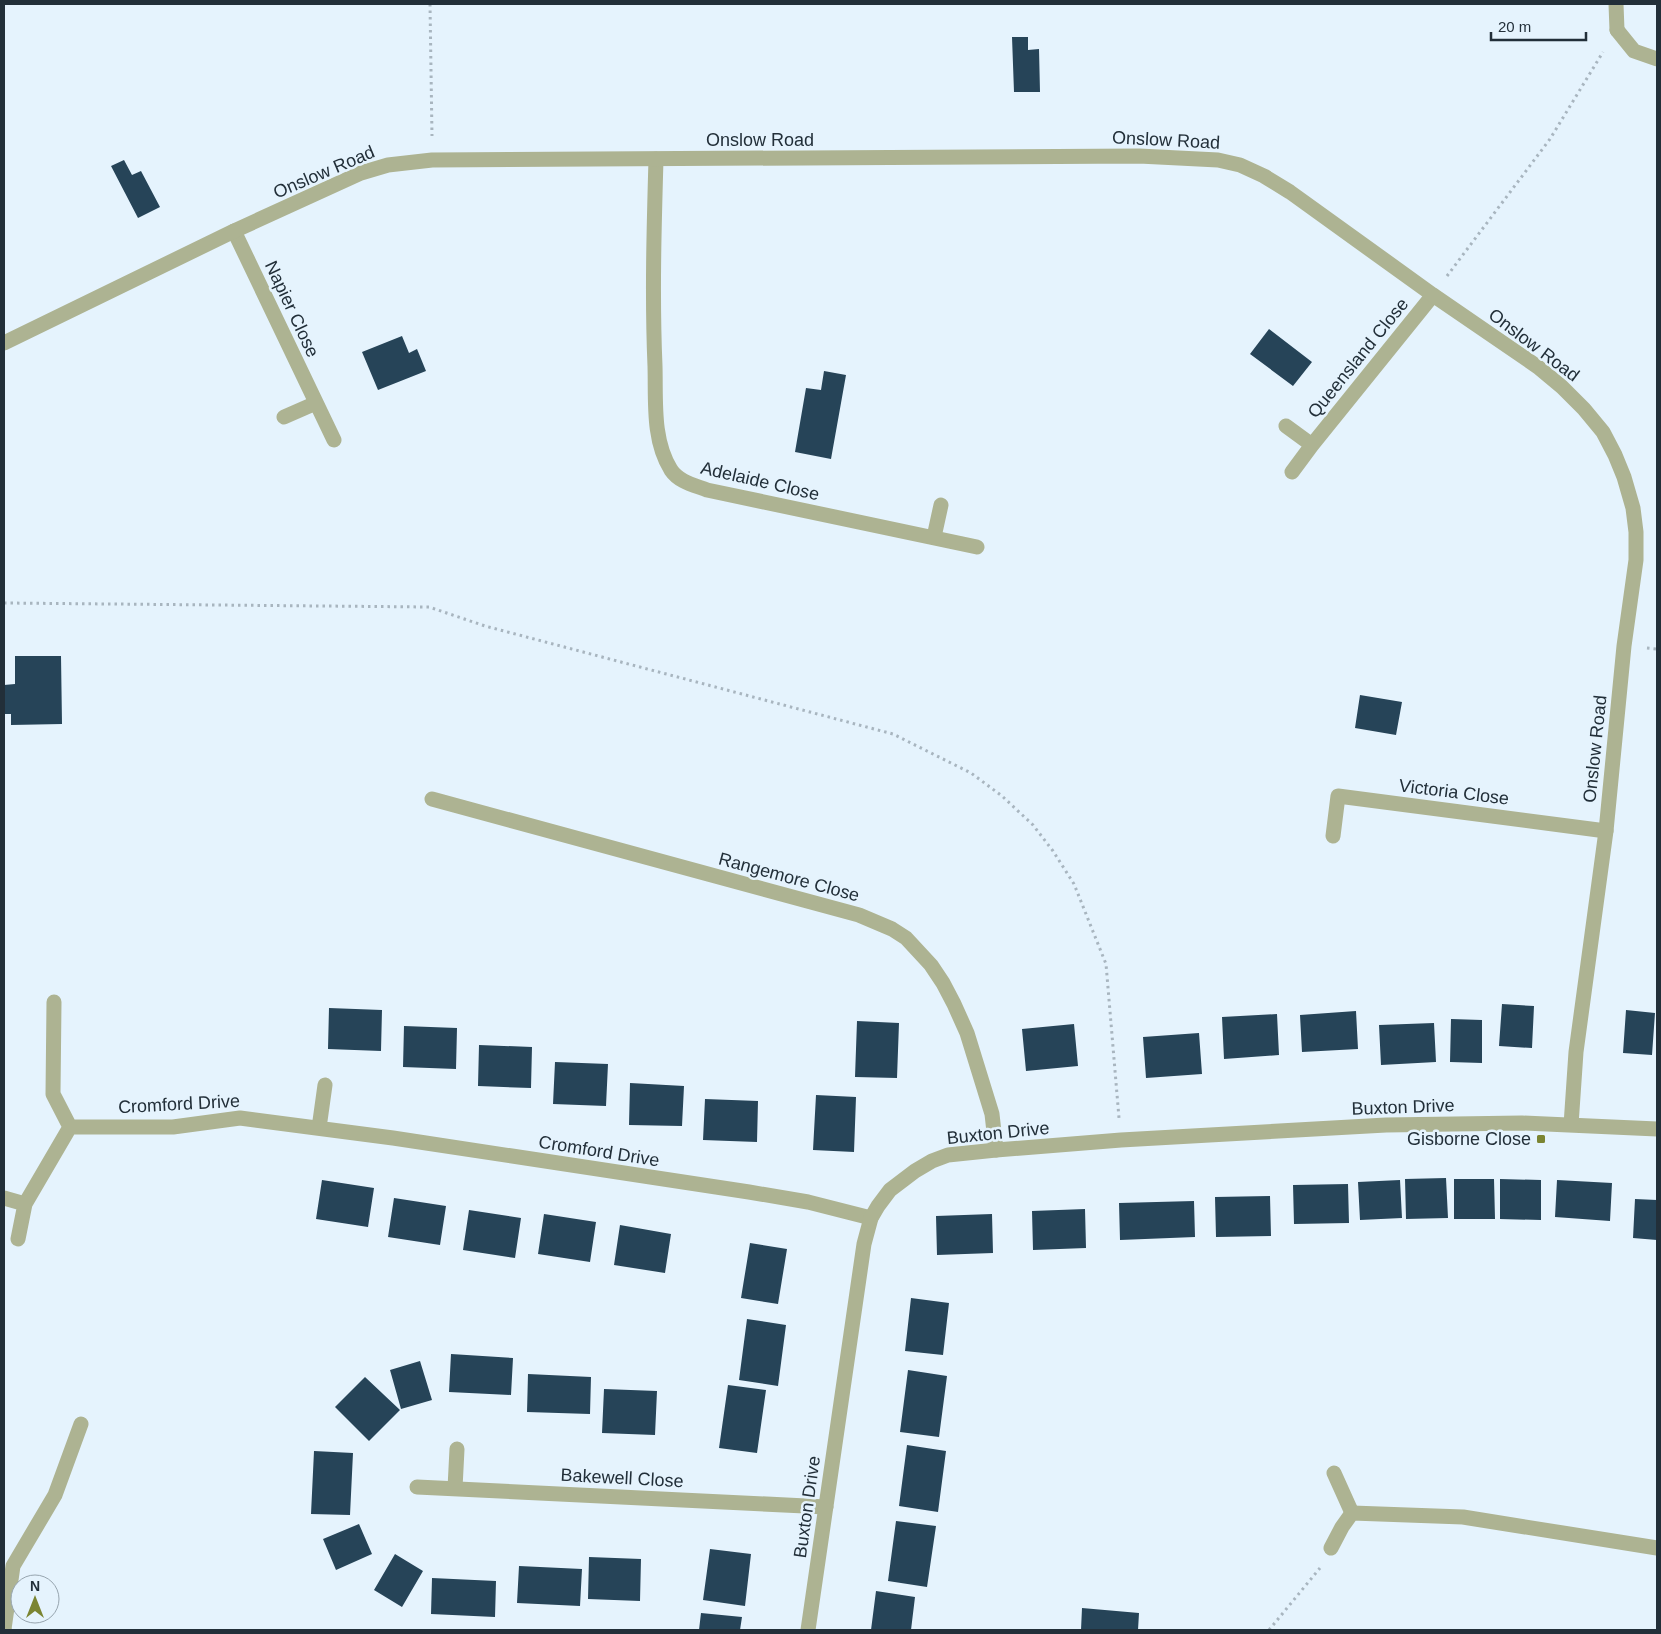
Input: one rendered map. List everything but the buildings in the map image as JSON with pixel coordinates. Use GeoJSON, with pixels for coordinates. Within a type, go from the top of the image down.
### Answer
{"type":"FeatureCollection","features":[{"type":"Feature","properties":{"kind":"street"},"geometry":{"type":"LineString","coordinates":[[1616,4],[1617,30],[1634,50],[1657,59]]}},
{"type":"Feature","properties":{"kind":"street","name":"Onslow Road"},"geometry":{"type":"LineString","coordinates":[[4,343],[361,173],[388,165],[432,160],[1139,156],[1218,160],[1240,165],[1264,176],[1538,367],[1562,387],[1603,432],[1624,477],[1633,508],[1636,532],[1636,560],[1624,646],[1606,831],[1584,981],[1570,1125]]}},
{"type":"Feature","properties":{"kind":"street","name":"Adelaide Close"},"geometry":{"type":"LineString","coordinates":[[656,159],[652,301],[657,430],[662,451],[672,472],[681,480],[707,490],[976,547]]}},
{"type":"Feature","properties":{"kind":"street","name":"Napier Close"},"geometry":{"type":"LineString","coordinates":[[234,232],[334,440]]}},
{"type":"Feature","properties":{"kind":"street","name":"Queensland Close"},"geometry":{"type":"LineString","coordinates":[[1292,472],[1433,295]]}},
{"type":"Feature","properties":{"kind":"street"},"geometry":{"type":"LineString","coordinates":[[284,417],[316,403]]}},
{"type":"Feature","properties":{"kind":"street","name":"Queensland Close"},"geometry":{"type":"LineString","coordinates":[[1286,426],[1312,445]]}},
{"type":"Feature","properties":{"kind":"street"},"geometry":{"type":"LineString","coordinates":[[934,537],[941,504]]}},
{"type":"Feature","properties":{"kind":"street","name":"Victoria Close"},"geometry":{"type":"LineString","coordinates":[[1333,836],[1338,796],[1606,831]]}},
{"type":"Feature","properties":{"kind":"street","name":"Rangemore Close"},"geometry":{"type":"LineString","coordinates":[[432,799],[859,915],[892,929],[906,938],[931,965],[954,1004],[967,1033],[992,1114],[996,1150]]}},
{"type":"Feature","properties":{"kind":"street"},"geometry":{"type":"LineString","coordinates":[[18,1238],[25,1204],[70,1127],[54,1094],[54,1002]]}},
{"type":"Feature","properties":{"kind":"street"},"geometry":{"type":"LineString","coordinates":[[319,1128],[325,1084]]}},
{"type":"Feature","properties":{"kind":"street","name":"Cromford Drive"},"geometry":{"type":"LineString","coordinates":[[70,1127],[173,1127],[240,1118],[749,1192],[808,1202],[871,1218]]}},
{"type":"Feature","properties":{"kind":"street","name":"Buxton Drive"},"geometry":{"type":"LineString","coordinates":[[808,1630],[860,1264],[871,1218],[890,1190],[932,1161],[948,1155],[1121,1140],[1386,1125],[1522,1123],[1657,1129]]}},
{"type":"Feature","properties":{"kind":"street"},"geometry":{"type":"LineString","coordinates":[[4,1198],[25,1204]]}},
{"type":"Feature","properties":{"kind":"street"},"geometry":{"type":"LineString","coordinates":[[4,1630],[14,1566],[55,1495],[81,1424]]}},
{"type":"Feature","properties":{"kind":"street"},"geometry":{"type":"LineString","coordinates":[[454,1488],[457,1449]]}},
{"type":"Feature","properties":{"kind":"street"},"geometry":{"type":"LineString","coordinates":[[1334,1473],[1352,1513]]}},
{"type":"Feature","properties":{"kind":"street","name":"Bakewell Close"},"geometry":{"type":"LineString","coordinates":[[418,1487],[826,1507]]}},
{"type":"Feature","properties":{"kind":"street"},"geometry":{"type":"LineString","coordinates":[[1352,1513],[1463,1517],[1657,1548]]}},
{"type":"Feature","properties":{"kind":"street"},"geometry":{"type":"LineString","coordinates":[[1331,1548],[1352,1513]]}},
{"type":"Feature","properties":{"kind":"path"},"geometry":{"type":"LineString","coordinates":[[430,4],[432,160]]}},
{"type":"Feature","properties":{"kind":"path"},"geometry":{"type":"LineString","coordinates":[[1433,295],[1550,139],[1617,30]]}},
{"type":"Feature","properties":{"kind":"path"},"geometry":{"type":"LineString","coordinates":[[4,603],[429,607],[485,626],[893,734],[971,773],[1002,796],[1033,825],[1053,851],[1074,884],[1106,964],[1121,1140]]}},
{"type":"Feature","properties":{"kind":"path"},"geometry":{"type":"LineString","coordinates":[[1269,1630],[1324,1563],[1331,1548]]}},
{"type":"Feature","properties":{"kind":"place","name":"Gisborne Close"},"geometry":{"type":"Point","coordinates":[1541,1139]}}]}
